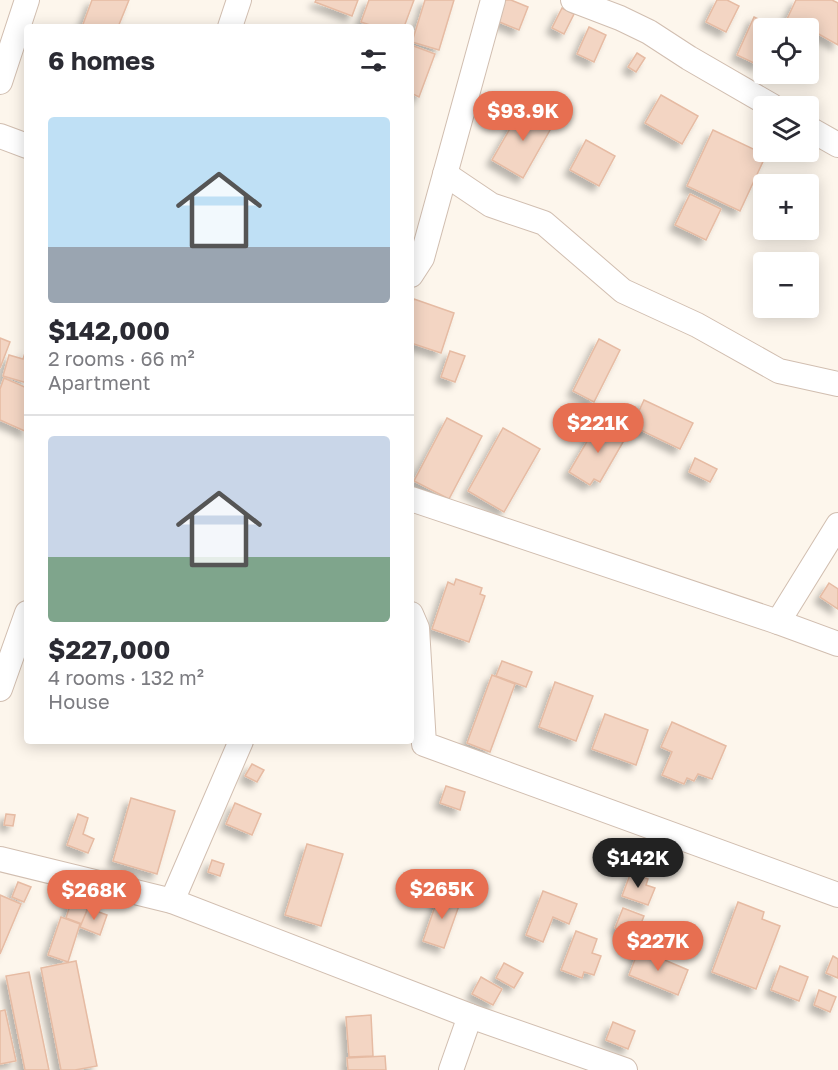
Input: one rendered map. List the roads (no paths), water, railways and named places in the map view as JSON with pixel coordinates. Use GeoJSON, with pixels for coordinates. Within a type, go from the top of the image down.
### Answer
{"type":"FeatureCollection","features":[{"type":"Feature","properties":{"kind":"street"},"geometry":{"type":"LineString","coordinates":[[0,82],[27,0]]}},
{"type":"Feature","properties":{"kind":"street"},"geometry":{"type":"LineString","coordinates":[[231,24],[239,0]]}},
{"type":"Feature","properties":{"kind":"street"},"geometry":{"type":"LineString","coordinates":[[414,270],[422,258],[493,0]]}},
{"type":"Feature","properties":{"kind":"street"},"geometry":{"type":"LineString","coordinates":[[573,0],[649,32],[755,96]]}},
{"type":"Feature","properties":{"kind":"street"},"geometry":{"type":"LineString","coordinates":[[819,134],[838,145]]}},
{"type":"Feature","properties":{"kind":"street"},"geometry":{"type":"LineString","coordinates":[[0,136],[24,145]]}},
{"type":"Feature","properties":{"kind":"street"},"geometry":{"type":"LineString","coordinates":[[445,174],[491,205],[544,223],[622,291],[697,325],[779,370],[838,384]]}},
{"type":"Feature","properties":{"kind":"street"},"geometry":{"type":"LineString","coordinates":[[414,500],[838,644]]}},
{"type":"Feature","properties":{"kind":"street"},"geometry":{"type":"LineString","coordinates":[[778,622],[838,525]]}},
{"type":"Feature","properties":{"kind":"street"},"geometry":{"type":"LineString","coordinates":[[0,688],[24,621]]}},
{"type":"Feature","properties":{"kind":"street"},"geometry":{"type":"LineString","coordinates":[[414,621],[417,628],[424,744],[838,895]]}},
{"type":"Feature","properties":{"kind":"street"},"geometry":{"type":"LineString","coordinates":[[172,901],[240,744]]}},
{"type":"Feature","properties":{"kind":"street"},"geometry":{"type":"LineString","coordinates":[[0,859],[172,901],[470,1016],[625,1070]]}},
{"type":"Feature","properties":{"kind":"street"},"geometry":{"type":"LineString","coordinates":[[451,1070],[470,1016]]}}]}
